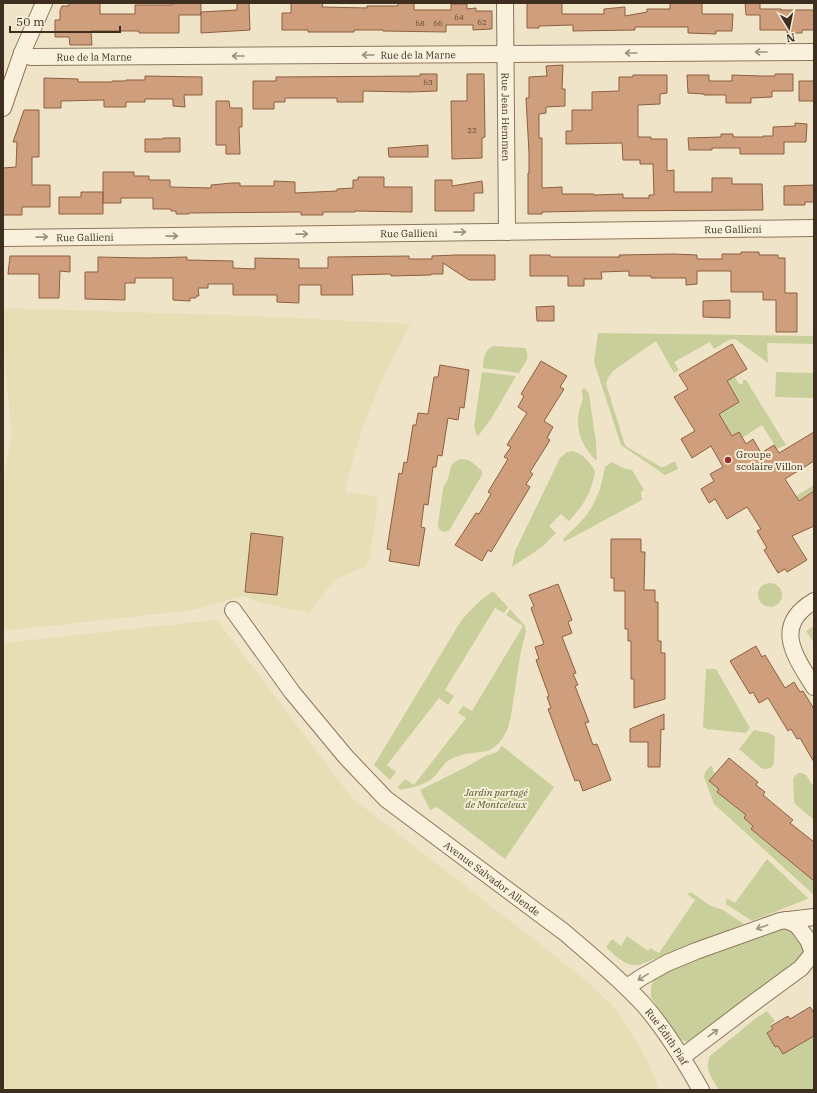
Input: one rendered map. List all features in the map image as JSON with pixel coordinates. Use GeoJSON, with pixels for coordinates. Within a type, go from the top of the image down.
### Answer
{"type":"FeatureCollection","features":[{"type":"Feature","properties":{"kind":"street"},"geometry":{"type":"LineString","coordinates":[[3,108],[22,53],[44,3]]}},
{"type":"Feature","properties":{"kind":"street","name":"Rue Jean Hemmen"},"geometry":{"type":"LineString","coordinates":[[505,3],[506,232]]}},
{"type":"Feature","properties":{"kind":"street","name":"Rue de la Marne"},"geometry":{"type":"LineString","coordinates":[[22,53],[31,57],[814,52]]}},
{"type":"Feature","properties":{"kind":"street","name":"Rue Gallieni"},"geometry":{"type":"LineString","coordinates":[[3,238],[814,228]]}},
{"type":"Feature","properties":{"kind":"street"},"geometry":{"type":"LineString","coordinates":[[814,601],[805,606],[798,613],[793,622],[790,633],[793,652],[814,687]]}},
{"type":"Feature","properties":{"kind":"street","name":"Avenue Salvador Allende"},"geometry":{"type":"LineString","coordinates":[[233,610],[292,692],[346,757],[386,799],[564,932],[627,987]]}},
{"type":"Feature","properties":{"kind":"street"},"geometry":{"type":"LineString","coordinates":[[627,987],[667,963],[696,951],[786,920],[814,917]]}},
{"type":"Feature","properties":{"kind":"street"},"geometry":{"type":"LineString","coordinates":[[682,1057],[801,968],[813,952],[808,940],[797,925],[786,920]]}},
{"type":"Feature","properties":{"kind":"street","name":"Rue Édith Piaf"},"geometry":{"type":"LineString","coordinates":[[627,987],[654,1018],[682,1057],[701,1090]]}},
{"type":"Feature","properties":{"kind":"shaded area"},"geometry":{"type":"Polygon","coordinates":[[[3,308],[254,316],[410,324],[385,373],[366,419],[359,438],[345,492],[378,497],[370,558],[366,567],[356,570],[336,580],[309,613],[266,604],[242,596],[193,610],[3,631],[3,483],[11,438],[11,427],[3,342],[3,308]]]}},
{"type":"Feature","properties":{"kind":"shaded area"},"geometry":{"type":"Polygon","coordinates":[[[217,620],[352,798],[583,978],[615,1008],[649,1062],[659,1090],[3,1090],[3,643],[217,620]]]}},
{"type":"Feature","properties":{"kind":"green space"},"geometry":{"type":"Polygon","coordinates":[[[598,333],[814,336],[814,344],[767,343],[768,363],[735,339],[727,341],[714,349],[710,342],[674,362],[679,370],[674,373],[656,341],[613,371],[606,384],[625,445],[661,467],[675,461],[678,469],[665,475],[621,445],[594,362],[598,333]]]}},
{"type":"Feature","properties":{"kind":"green space"},"geometry":{"type":"Polygon","coordinates":[[[493,346],[525,348],[527,358],[519,373],[483,368],[487,350],[493,346]]]}},
{"type":"Feature","properties":{"kind":"green space"},"geometry":{"type":"Polygon","coordinates":[[[482,372],[516,376],[491,419],[478,436],[474,427],[482,372]]]}},
{"type":"Feature","properties":{"kind":"green space"},"geometry":{"type":"Polygon","coordinates":[[[776,372],[814,373],[814,398],[775,397],[776,372]]]}},
{"type":"Feature","properties":{"kind":"green space"},"geometry":{"type":"Polygon","coordinates":[[[735,377],[739,384],[743,384],[743,380],[746,380],[786,445],[777,449],[762,425],[742,438],[739,432],[732,436],[719,414],[739,402],[727,381],[735,377]]]}},
{"type":"Feature","properties":{"kind":"green space"},"geometry":{"type":"Polygon","coordinates":[[[585,388],[589,394],[597,460],[591,455],[583,444],[578,425],[579,411],[583,398],[582,389],[585,388]]]}},
{"type":"Feature","properties":{"kind":"green space"},"geometry":{"type":"Polygon","coordinates":[[[572,451],[585,458],[595,472],[587,498],[569,521],[561,514],[549,526],[556,533],[542,547],[512,567],[515,551],[560,458],[567,452],[572,451]]]}},
{"type":"Feature","properties":{"kind":"green space"},"geometry":{"type":"Polygon","coordinates":[[[460,459],[472,462],[482,471],[482,475],[450,529],[443,532],[439,529],[438,525],[443,488],[448,479],[451,466],[460,459]]]}},
{"type":"Feature","properties":{"kind":"green space"},"geometry":{"type":"Polygon","coordinates":[[[612,462],[623,468],[632,470],[644,490],[641,492],[642,500],[564,542],[563,539],[585,517],[593,505],[601,487],[605,467],[612,462]]]}},
{"type":"Feature","properties":{"kind":"green space"},"geometry":{"type":"Polygon","coordinates":[[[814,485],[814,491],[785,509],[783,504],[814,485]]]}},
{"type":"Feature","properties":{"kind":"green space"},"geometry":{"type":"Polygon","coordinates":[[[770,583],[779,586],[782,595],[779,604],[770,607],[761,604],[758,595],[761,586],[770,583]]]}},
{"type":"Feature","properties":{"kind":"green space"},"geometry":{"type":"Polygon","coordinates":[[[493,591],[508,607],[504,613],[495,608],[445,690],[454,696],[448,705],[439,698],[387,765],[396,772],[390,780],[374,765],[461,621],[476,605],[493,591]]]}},
{"type":"Feature","properties":{"kind":"green space"},"geometry":{"type":"Polygon","coordinates":[[[510,609],[525,626],[526,631],[520,656],[511,716],[504,736],[499,743],[488,751],[465,754],[453,758],[446,762],[429,781],[418,786],[400,790],[398,787],[405,779],[414,785],[466,718],[458,713],[463,706],[472,711],[523,626],[506,615],[510,609]]]}},
{"type":"Feature","properties":{"kind":"green space"},"geometry":{"type":"Polygon","coordinates":[[[814,626],[814,643],[806,631],[814,626]]]}},
{"type":"Feature","properties":{"kind":"green space"},"geometry":{"type":"Polygon","coordinates":[[[706,669],[716,669],[750,728],[746,733],[706,729],[703,727],[706,669]]]}},
{"type":"Feature","properties":{"kind":"green space"},"geometry":{"type":"Polygon","coordinates":[[[754,730],[769,733],[775,738],[774,764],[771,768],[761,768],[739,749],[754,730]]]}},
{"type":"Feature","properties":{"kind":"green space","name":"Jardin partagé de Montceleux"},"geometry":{"type":"Polygon","coordinates":[[[502,746],[554,787],[505,859],[437,807],[430,810],[420,790],[487,755],[497,752],[502,746]]]}},
{"type":"Feature","properties":{"kind":"green space"},"geometry":{"type":"Polygon","coordinates":[[[711,766],[714,769],[712,770],[716,774],[710,782],[719,789],[717,792],[746,815],[744,818],[753,826],[751,829],[814,876],[814,895],[714,804],[704,777],[706,771],[711,766]]]}},
{"type":"Feature","properties":{"kind":"green space"},"geometry":{"type":"Polygon","coordinates":[[[798,773],[806,775],[814,787],[814,820],[795,804],[793,778],[798,773]]]}},
{"type":"Feature","properties":{"kind":"green space"},"geometry":{"type":"Polygon","coordinates":[[[767,859],[808,898],[752,921],[726,904],[727,898],[735,903],[767,859]]]}},
{"type":"Feature","properties":{"kind":"green space"},"geometry":{"type":"Polygon","coordinates":[[[691,892],[709,905],[723,910],[744,924],[639,965],[625,963],[606,947],[612,939],[621,946],[627,936],[648,951],[650,948],[659,953],[695,900],[687,894],[691,892]]]}},
{"type":"Feature","properties":{"kind":"green space"},"geometry":{"type":"Polygon","coordinates":[[[777,926],[794,929],[804,950],[801,960],[693,1041],[677,1038],[673,1034],[651,997],[651,986],[657,975],[777,926]]]}},
{"type":"Feature","properties":{"kind":"green space"},"geometry":{"type":"Polygon","coordinates":[[[767,1011],[775,1021],[770,1025],[773,1029],[767,1033],[775,1047],[778,1046],[783,1054],[814,1036],[814,1090],[719,1090],[711,1078],[708,1070],[708,1061],[710,1056],[756,1018],[767,1011]]]}},
{"type":"Feature","properties":{"kind":"building"},"geometry":{"type":"Polygon","coordinates":[[[69,3],[100,3],[100,14],[135,14],[135,5],[201,3],[201,15],[179,15],[179,33],[91,31],[92,45],[70,45],[69,37],[55,37],[55,20],[60,20],[60,11],[62,6],[69,6],[69,3]]]}},
{"type":"Feature","properties":{"kind":"building"},"geometry":{"type":"Polygon","coordinates":[[[237,3],[249,3],[250,30],[201,33],[201,12],[237,10],[237,3]]]}},
{"type":"Feature","properties":{"kind":"building"},"geometry":{"type":"Polygon","coordinates":[[[291,3],[323,3],[322,7],[367,8],[367,6],[398,6],[398,3],[414,3],[414,10],[451,10],[451,4],[467,4],[467,9],[476,8],[476,11],[492,11],[492,29],[473,30],[473,25],[446,25],[446,32],[354,30],[354,32],[308,32],[308,30],[282,30],[282,13],[291,13],[291,3]]]}},
{"type":"Feature","properties":{"kind":"building"},"geometry":{"type":"Polygon","coordinates":[[[527,3],[562,3],[562,14],[604,14],[604,9],[625,7],[625,16],[647,12],[647,9],[670,9],[670,3],[702,3],[702,14],[733,14],[732,31],[716,31],[716,34],[688,33],[688,27],[635,27],[635,30],[573,31],[573,25],[539,26],[539,28],[527,28],[527,3]]]}},
{"type":"Feature","properties":{"kind":"building"},"geometry":{"type":"Polygon","coordinates":[[[745,3],[760,3],[760,9],[814,10],[814,30],[802,30],[802,33],[787,33],[787,30],[760,30],[760,15],[746,15],[745,3]]]}},
{"type":"Feature","properties":{"kind":"building"},"geometry":{"type":"Polygon","coordinates":[[[563,65],[562,89],[565,89],[565,106],[546,107],[546,113],[539,114],[539,138],[542,138],[542,188],[562,187],[562,194],[623,194],[623,198],[649,198],[649,195],[654,195],[653,164],[640,164],[640,160],[623,160],[622,143],[566,144],[566,131],[572,131],[572,110],[592,110],[592,92],[619,91],[619,77],[633,77],[633,75],[667,75],[667,93],[660,94],[660,104],[638,105],[638,137],[667,139],[667,171],[674,170],[674,192],[712,192],[712,178],[732,178],[732,184],[762,184],[763,210],[594,211],[542,212],[542,214],[528,214],[529,153],[526,98],[529,98],[529,77],[547,76],[546,66],[563,65]]]}},
{"type":"Feature","properties":{"kind":"building"},"geometry":{"type":"Polygon","coordinates":[[[420,74],[437,74],[437,91],[363,91],[363,102],[337,102],[337,98],[285,98],[285,102],[274,102],[274,109],[253,109],[253,81],[276,81],[276,77],[420,76],[420,74]]]}},
{"type":"Feature","properties":{"kind":"building"},"geometry":{"type":"Polygon","coordinates":[[[467,74],[484,74],[485,137],[482,138],[482,158],[452,159],[451,101],[467,101],[467,74]]]}},
{"type":"Feature","properties":{"kind":"building"},"geometry":{"type":"Polygon","coordinates":[[[775,74],[793,74],[793,91],[772,91],[772,97],[751,98],[751,103],[726,103],[726,95],[688,93],[687,75],[709,75],[709,81],[732,81],[732,75],[775,76],[775,74]]]}},
{"type":"Feature","properties":{"kind":"building"},"geometry":{"type":"Polygon","coordinates":[[[145,76],[202,77],[202,95],[184,95],[185,107],[173,106],[173,99],[145,99],[145,102],[126,102],[126,107],[104,107],[104,100],[61,101],[61,108],[44,108],[44,78],[78,79],[78,82],[112,82],[145,80],[145,76]]]}},
{"type":"Feature","properties":{"kind":"building"},"geometry":{"type":"Polygon","coordinates":[[[799,81],[814,81],[814,101],[799,101],[799,81]]]}},
{"type":"Feature","properties":{"kind":"building"},"geometry":{"type":"Polygon","coordinates":[[[216,101],[229,101],[230,108],[242,108],[242,127],[239,127],[240,154],[226,154],[226,145],[216,145],[216,101]]]}},
{"type":"Feature","properties":{"kind":"building"},"geometry":{"type":"Polygon","coordinates":[[[24,110],[39,110],[39,157],[32,157],[32,185],[50,185],[50,207],[22,207],[22,215],[3,215],[3,168],[16,167],[17,142],[13,142],[24,110]]]}},
{"type":"Feature","properties":{"kind":"building"},"geometry":{"type":"Polygon","coordinates":[[[795,123],[807,124],[806,142],[784,142],[784,154],[740,154],[740,148],[689,150],[688,138],[721,137],[721,134],[733,134],[733,137],[773,136],[773,127],[795,126],[795,123]]]}},
{"type":"Feature","properties":{"kind":"building"},"geometry":{"type":"Polygon","coordinates":[[[180,138],[180,152],[145,152],[145,139],[180,138]]]}},
{"type":"Feature","properties":{"kind":"building"},"geometry":{"type":"Polygon","coordinates":[[[428,145],[428,157],[389,157],[388,148],[428,145]]]}},
{"type":"Feature","properties":{"kind":"building"},"geometry":{"type":"Polygon","coordinates":[[[103,172],[134,172],[134,176],[149,176],[149,180],[170,180],[170,187],[211,188],[211,185],[232,183],[240,183],[240,186],[274,186],[274,181],[295,182],[295,193],[337,191],[337,189],[353,188],[353,180],[358,180],[358,177],[384,177],[384,187],[412,187],[412,212],[323,212],[323,215],[301,215],[301,212],[176,214],[176,211],[171,211],[171,209],[153,209],[153,198],[121,198],[121,203],[103,203],[103,172]]]}},
{"type":"Feature","properties":{"kind":"building"},"geometry":{"type":"Polygon","coordinates":[[[435,180],[452,180],[452,186],[482,181],[483,193],[474,193],[474,211],[435,211],[435,180]]]}},
{"type":"Feature","properties":{"kind":"building"},"geometry":{"type":"Polygon","coordinates":[[[814,185],[814,202],[805,202],[805,205],[784,205],[784,186],[814,185]]]}},
{"type":"Feature","properties":{"kind":"building"},"geometry":{"type":"Polygon","coordinates":[[[81,192],[103,192],[103,214],[59,214],[59,197],[81,197],[81,192]]]}},
{"type":"Feature","properties":{"kind":"building"},"geometry":{"type":"Polygon","coordinates":[[[741,252],[759,252],[759,255],[778,255],[778,258],[785,258],[785,293],[797,293],[797,332],[776,332],[776,300],[763,300],[763,292],[731,292],[731,271],[697,271],[697,284],[686,285],[686,278],[651,278],[651,276],[629,276],[629,271],[601,272],[602,279],[584,279],[584,286],[568,286],[568,276],[530,276],[530,255],[550,255],[551,257],[620,257],[619,255],[673,254],[697,255],[697,259],[722,259],[722,254],[741,254],[741,252]]]}},
{"type":"Feature","properties":{"kind":"building"},"geometry":{"type":"Polygon","coordinates":[[[495,255],[495,280],[469,280],[443,263],[443,274],[391,276],[391,274],[352,275],[353,295],[321,295],[321,285],[299,285],[299,303],[277,302],[277,295],[233,295],[233,284],[208,284],[208,288],[198,288],[199,296],[196,296],[196,298],[190,298],[190,301],[173,300],[173,278],[135,278],[135,283],[125,283],[125,300],[85,299],[85,272],[98,272],[98,257],[187,257],[187,260],[233,261],[233,268],[255,269],[255,258],[299,259],[299,268],[328,268],[328,257],[409,256],[409,259],[432,259],[432,256],[495,255]]]}},
{"type":"Feature","properties":{"kind":"building"},"geometry":{"type":"Polygon","coordinates":[[[10,256],[70,256],[70,272],[60,271],[59,298],[39,298],[39,274],[8,274],[10,256]]]}},
{"type":"Feature","properties":{"kind":"building"},"geometry":{"type":"Polygon","coordinates":[[[730,300],[730,318],[703,317],[703,301],[730,300]]]}},
{"type":"Feature","properties":{"kind":"building"},"geometry":{"type":"Polygon","coordinates":[[[554,306],[554,321],[537,321],[536,307],[554,306]]]}},
{"type":"Feature","properties":{"kind":"building"},"geometry":{"type":"Polygon","coordinates":[[[732,344],[747,369],[727,381],[739,402],[719,414],[732,436],[739,432],[746,444],[753,439],[761,453],[774,445],[779,453],[814,432],[814,461],[785,479],[799,501],[814,491],[814,526],[792,536],[807,560],[787,572],[785,569],[778,573],[764,550],[767,548],[757,531],[761,529],[747,507],[727,519],[715,499],[709,503],[701,489],[714,481],[710,474],[723,467],[711,446],[692,458],[681,439],[695,431],[674,397],[688,389],[679,375],[732,344]]]}},
{"type":"Feature","properties":{"kind":"building"},"geometry":{"type":"Polygon","coordinates":[[[541,361],[567,376],[560,387],[564,389],[544,421],[553,427],[547,438],[550,440],[530,472],[533,474],[526,484],[530,487],[491,552],[488,550],[482,561],[455,545],[476,513],[479,514],[491,494],[488,492],[508,459],[504,457],[511,447],[507,445],[527,413],[518,407],[524,396],[521,394],[541,361]]]}},
{"type":"Feature","properties":{"kind":"building"},"geometry":{"type":"Polygon","coordinates":[[[440,365],[469,370],[464,408],[460,407],[458,420],[448,418],[442,456],[438,455],[436,467],[433,467],[428,505],[424,504],[421,527],[425,528],[419,566],[389,561],[391,550],[387,549],[399,473],[402,474],[404,462],[407,463],[413,425],[416,425],[418,413],[428,414],[434,377],[438,377],[440,365]]]}},
{"type":"Feature","properties":{"kind":"building"},"geometry":{"type":"Polygon","coordinates":[[[251,533],[283,537],[277,595],[245,592],[251,533]]]}},
{"type":"Feature","properties":{"kind":"building"},"geometry":{"type":"Polygon","coordinates":[[[611,539],[641,539],[641,552],[645,552],[644,590],[655,590],[655,602],[658,602],[658,641],[661,641],[661,653],[665,653],[665,699],[634,708],[634,679],[631,679],[631,641],[628,641],[628,629],[625,629],[625,591],[614,591],[614,578],[611,578],[611,539]]]}},
{"type":"Feature","properties":{"kind":"building"},"geometry":{"type":"Polygon","coordinates":[[[558,584],[572,620],[568,622],[572,633],[562,637],[576,673],[573,674],[578,685],[575,686],[589,722],[585,723],[593,745],[597,744],[611,780],[583,791],[579,780],[575,781],[548,709],[551,708],[547,697],[549,696],[536,660],[539,659],[535,647],[544,644],[531,608],[534,606],[529,595],[558,584]]]}},
{"type":"Feature","properties":{"kind":"building"},"geometry":{"type":"Polygon","coordinates":[[[756,646],[762,657],[765,655],[785,688],[794,682],[800,692],[803,691],[814,709],[814,762],[800,738],[797,739],[791,729],[788,731],[768,698],[759,703],[753,692],[750,694],[730,661],[756,646]]]}},
{"type":"Feature","properties":{"kind":"building"},"geometry":{"type":"Polygon","coordinates":[[[664,714],[664,730],[661,729],[660,767],[648,767],[648,742],[630,742],[630,729],[664,714]]]}},
{"type":"Feature","properties":{"kind":"building"},"geometry":{"type":"Polygon","coordinates":[[[729,758],[758,782],[756,785],[765,792],[763,795],[793,820],[790,823],[814,842],[814,881],[751,829],[753,826],[744,818],[746,815],[717,792],[719,789],[709,781],[729,758]]]}},
{"type":"Feature","properties":{"kind":"building"},"geometry":{"type":"Polygon","coordinates":[[[810,1007],[814,1013],[814,1036],[783,1054],[778,1046],[775,1047],[767,1033],[773,1029],[771,1026],[788,1016],[790,1019],[810,1007]]]}},
{"type":"Feature","properties":{"kind":"place","name":"Groupe scolaire Villon"},"geometry":{"type":"Point","coordinates":[728,460]}}]}
